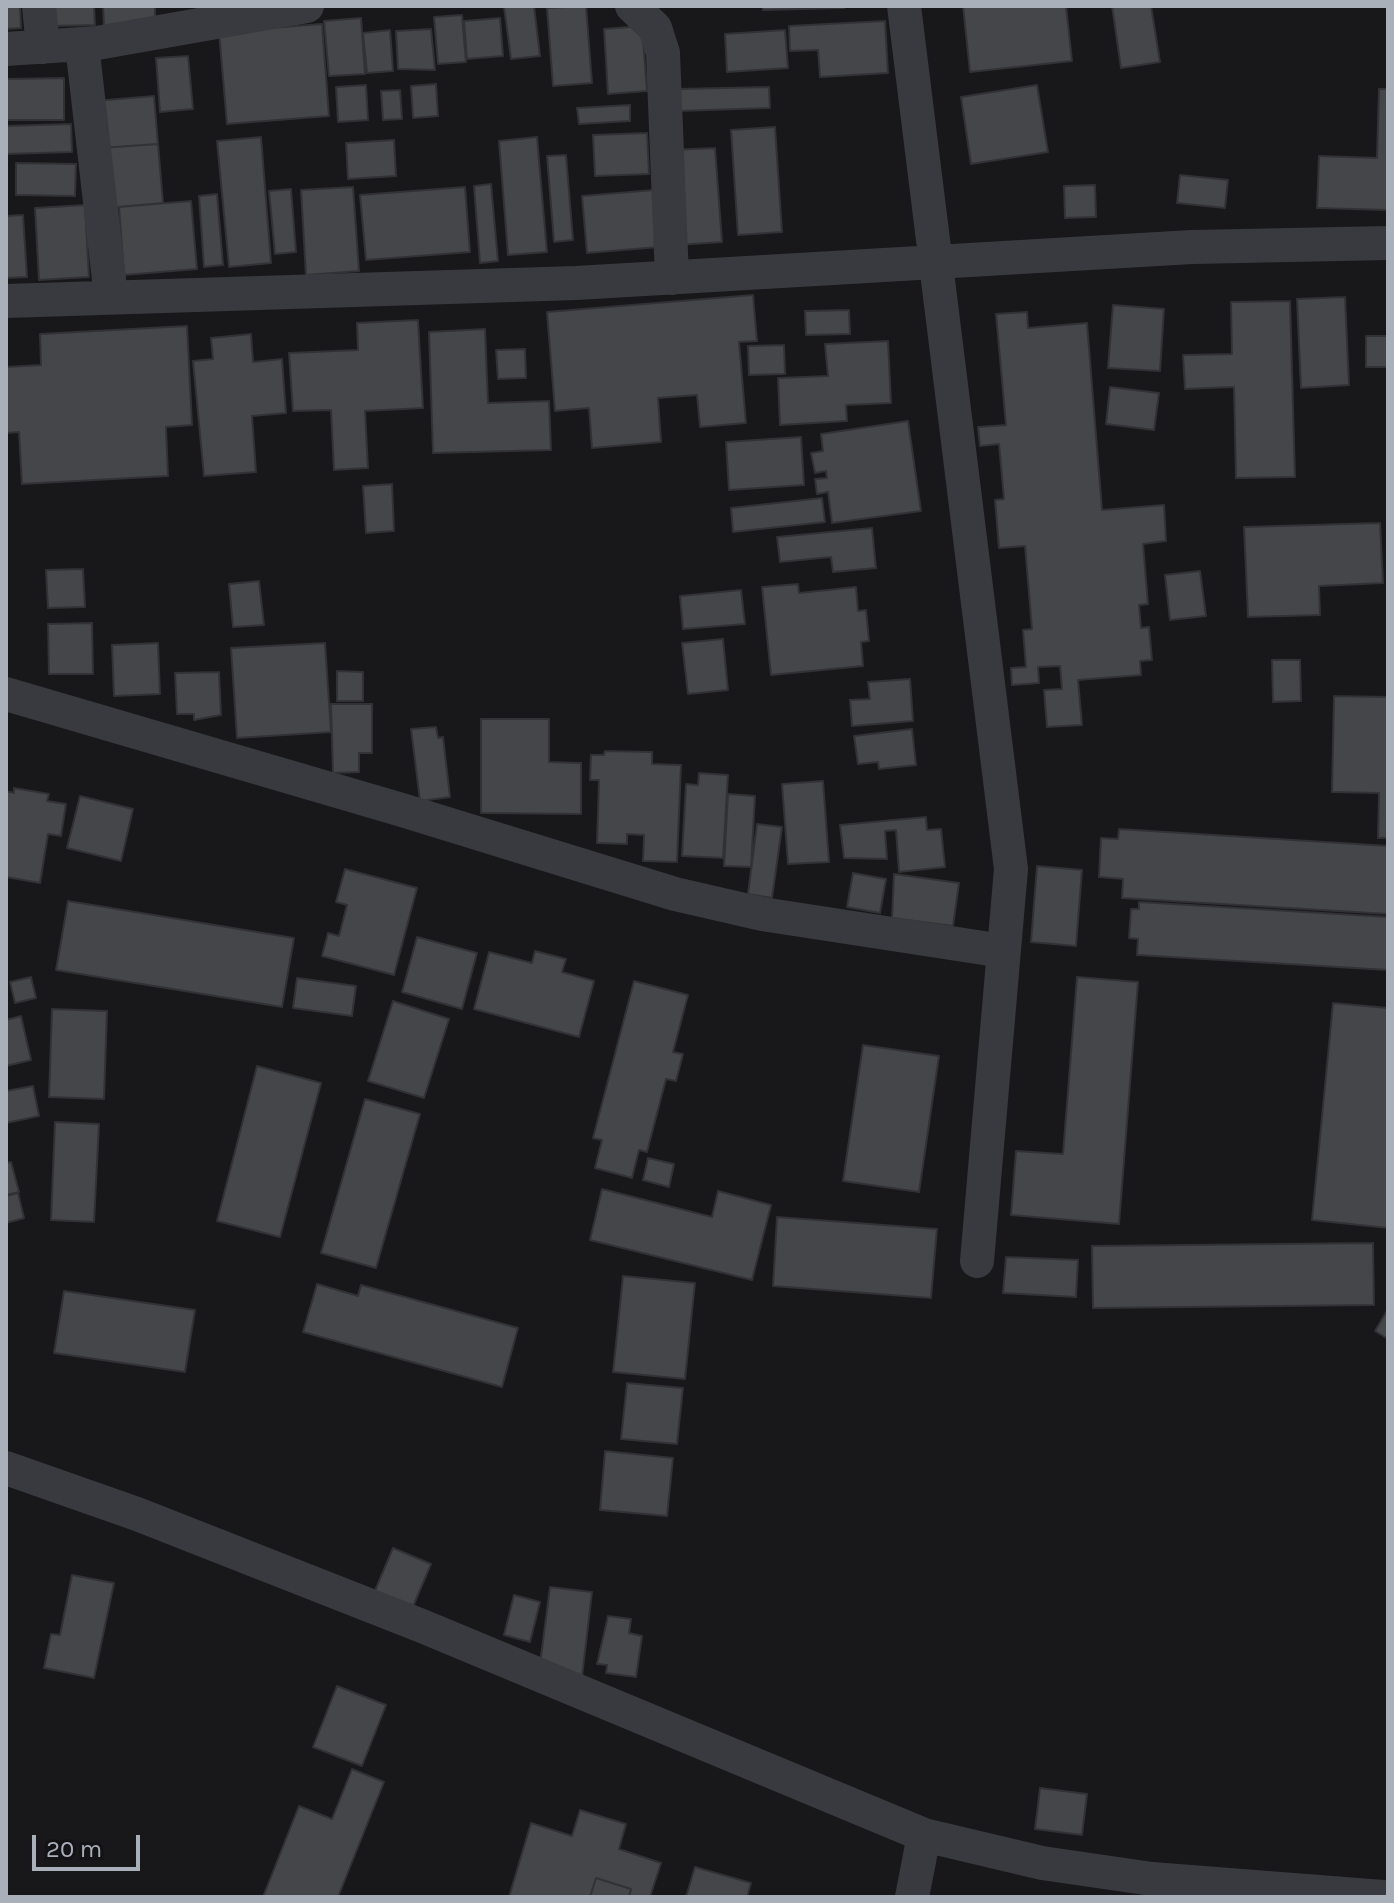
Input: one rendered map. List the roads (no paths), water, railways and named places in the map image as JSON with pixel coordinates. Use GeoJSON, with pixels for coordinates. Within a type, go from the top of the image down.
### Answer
{"type":"FeatureCollection","features":[{"type":"Feature","properties":{"kind":"street"},"geometry":{"type":"LineString","coordinates":[[39,6],[43,47]]}},
{"type":"Feature","properties":{"kind":"street"},"geometry":{"type":"LineString","coordinates":[[6,49],[82,45],[307,6]]}},
{"type":"Feature","properties":{"kind":"street"},"geometry":{"type":"LineString","coordinates":[[632,6],[655,28],[663,53],[672,278]]}},
{"type":"Feature","properties":{"kind":"street"},"geometry":{"type":"LineString","coordinates":[[904,6],[1009,853],[977,1261]]}},
{"type":"Feature","properties":{"kind":"street"},"geometry":{"type":"LineString","coordinates":[[82,45],[111,297]]}},
{"type":"Feature","properties":{"kind":"street"},"geometry":{"type":"LineString","coordinates":[[6,301],[672,278],[1192,247],[1388,243]]}},
{"type":"Feature","properties":{"kind":"street"},"geometry":{"type":"LineString","coordinates":[[6,694],[675,894],[762,914],[1003,951]]}},
{"type":"Feature","properties":{"kind":"street"},"geometry":{"type":"LineString","coordinates":[[6,1468],[137,1514],[408,1621],[924,1835],[1042,1863],[1152,1879],[1383,1897]]}},
{"type":"Feature","properties":{"kind":"street"},"geometry":{"type":"LineString","coordinates":[[912,1897],[924,1835]]}}]}
